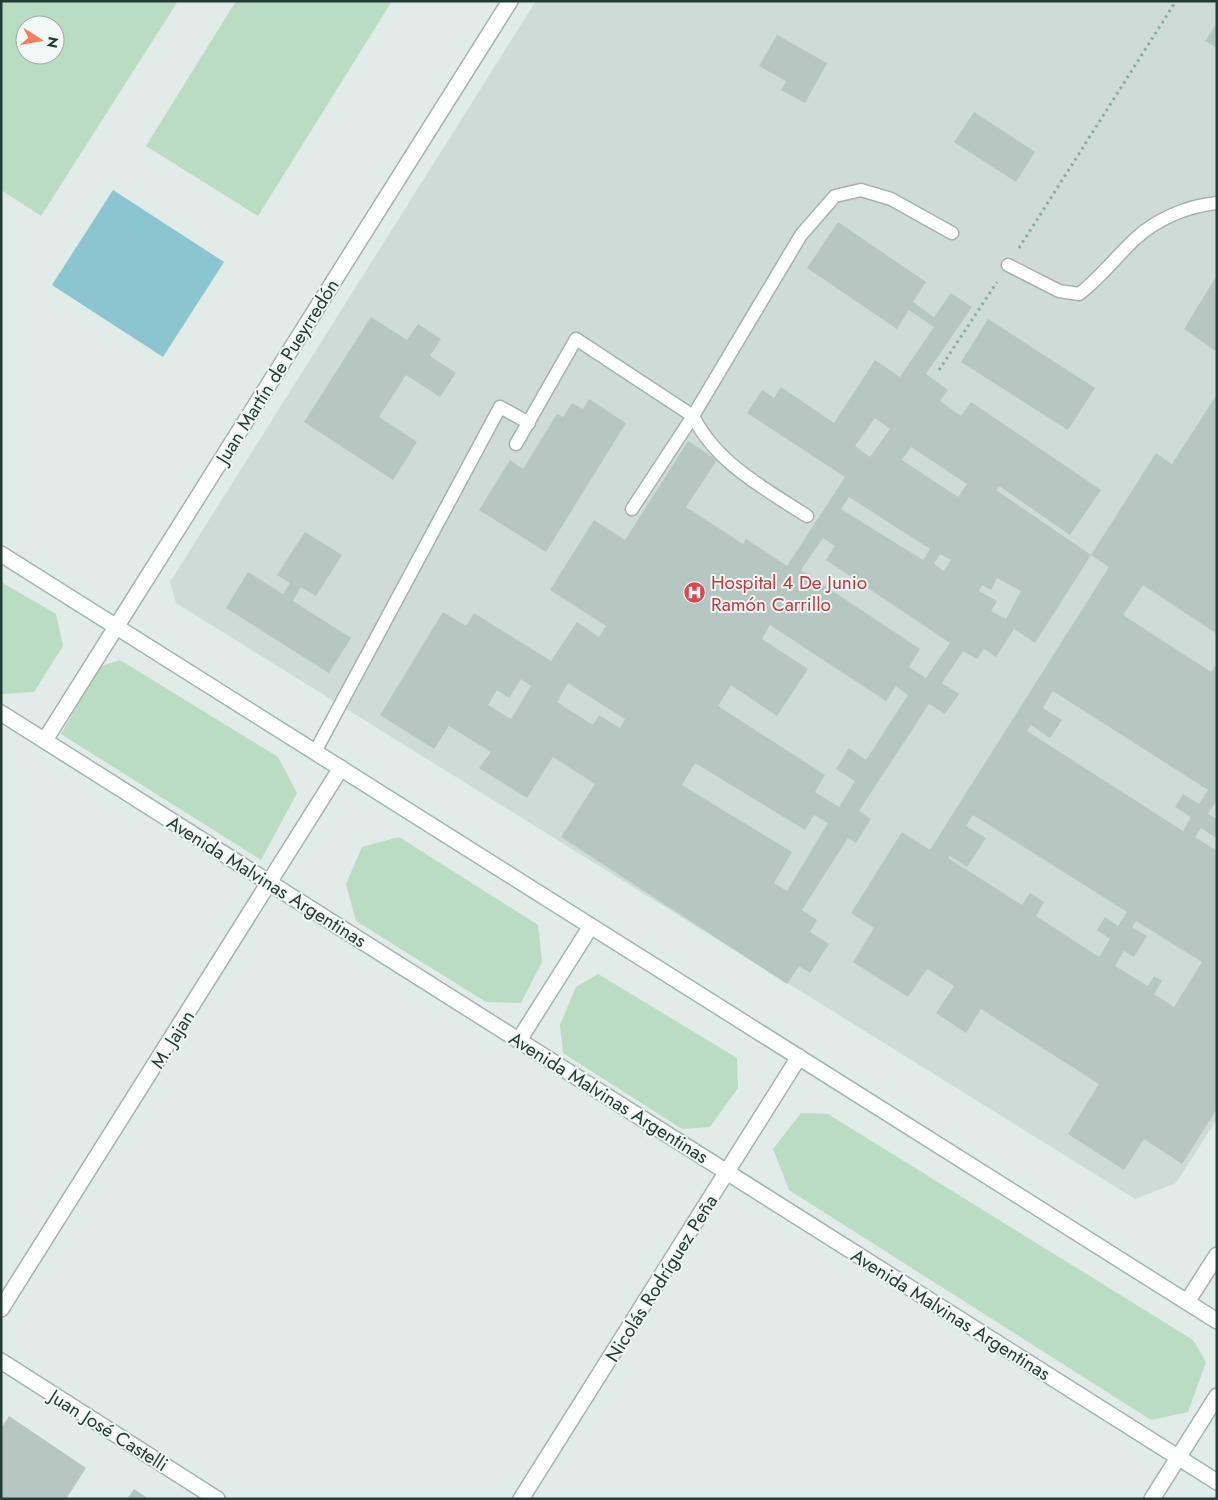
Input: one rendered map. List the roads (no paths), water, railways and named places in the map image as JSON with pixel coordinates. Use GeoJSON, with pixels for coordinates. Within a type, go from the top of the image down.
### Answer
{"type":"FeatureCollection","features":[{"type":"Feature","properties":{"kind":"main road","name":"Juan Martín de Pueyrredón"},"geometry":{"type":"LineString","coordinates":[[45,740],[510,1]]}},
{"type":"Feature","properties":{"kind":"main road"},"geometry":{"type":"LineString","coordinates":[[1,554],[1217,1321]]}},
{"type":"Feature","properties":{"kind":"main road","name":"Avenida Malvinas Argentinas"},"geometry":{"type":"LineString","coordinates":[[1,713],[1217,1482]]}},
{"type":"Feature","properties":{"kind":"main road","name":"M. Jajan"},"geometry":{"type":"LineString","coordinates":[[1,1309],[341,768]]}},
{"type":"Feature","properties":{"kind":"main road"},"geometry":{"type":"LineString","coordinates":[[519,1040],[591,926]]}},
{"type":"Feature","properties":{"kind":"main road","name":"Nicolás Rodríguez Peña"},"geometry":{"type":"LineString","coordinates":[[521,1499],[799,1057]]}},
{"type":"Feature","properties":{"kind":"main road"},"geometry":{"type":"LineString","coordinates":[[1187,1302],[1217,1254]]}},
{"type":"Feature","properties":{"kind":"main road","name":"Juan José Castelli"},"geometry":{"type":"LineString","coordinates":[[1,1362],[217,1499]]}},
{"type":"Feature","properties":{"kind":"main road"},"geometry":{"type":"LineString","coordinates":[[1152,1499],[1217,1396]]}},
{"type":"Feature","properties":{"kind":"lane"},"geometry":{"type":"LineString","coordinates":[[632,509],[693,416],[801,235],[835,196],[861,190],[891,199],[952,234]]}},
{"type":"Feature","properties":{"kind":"lane"},"geometry":{"type":"LineString","coordinates":[[1008,265],[1059,291],[1079,294],[1097,281],[1134,239],[1169,215],[1217,203]]}},
{"type":"Feature","properties":{"kind":"lane"},"geometry":{"type":"LineString","coordinates":[[516,444],[576,339],[693,416],[703,436],[732,466],[807,516]]}},
{"type":"Feature","properties":{"kind":"lane"},"geometry":{"type":"LineString","coordinates":[[315,752],[500,407],[528,422]]}},
{"type":"Feature","properties":{"kind":"water"},"geometry":{"type":"Polygon","coordinates":[[[113,190],[224,262],[163,357],[52,285],[113,190]]]}},
{"type":"Feature","properties":{"kind":"place","name":"Hospital 4 De Junio Ramón Carrillo"},"geometry":{"type":"Point","coordinates":[695,593]}}]}
